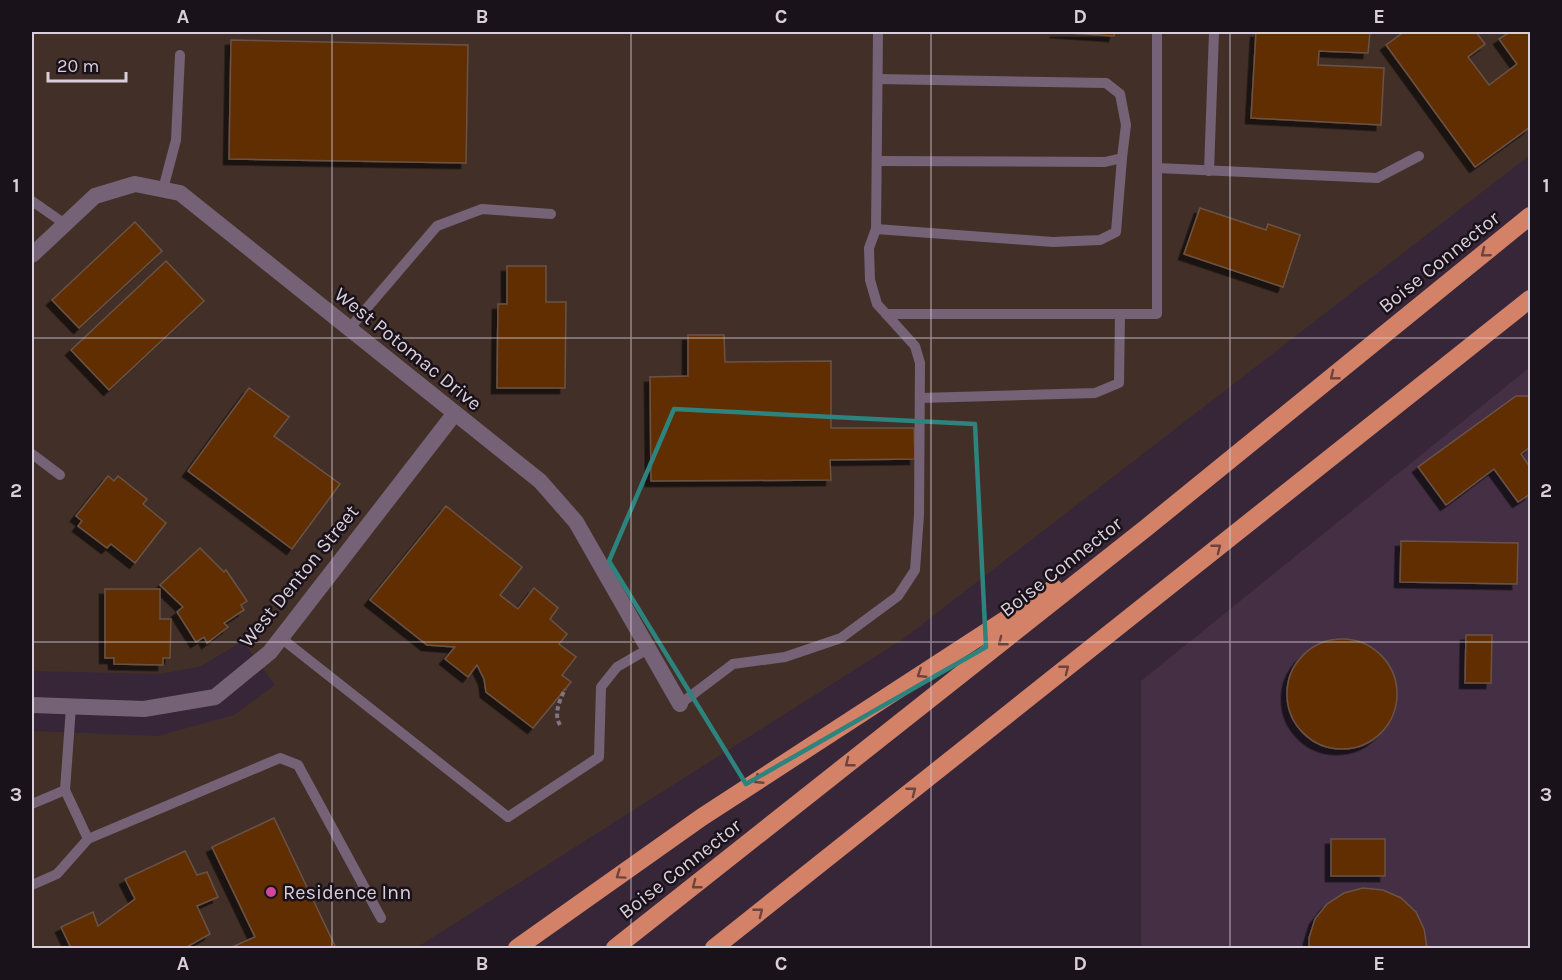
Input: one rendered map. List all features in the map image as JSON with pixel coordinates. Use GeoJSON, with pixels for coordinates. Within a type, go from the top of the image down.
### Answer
{"type":"FeatureCollection","features":[{"type":"Feature","properties":{"kind":"highway","name":"Boise Connector"},"geometry":{"type":"LineString","coordinates":[[615,948],[1146,528],[1530,216]]}},
{"type":"Feature","properties":{"kind":"highway"},"geometry":{"type":"LineString","coordinates":[[714,948],[1530,299]]}},
{"type":"Feature","properties":{"kind":"highway"},"geometry":{"type":"LineString","coordinates":[[517,948],[702,817],[1146,528]]}},
{"type":"Feature","properties":{"kind":"street","name":"West Potomac Drive"},"geometry":{"type":"LineString","coordinates":[[32,255],[95,196],[135,184],[180,192],[540,481],[576,522],[680,704]]}},
{"type":"Feature","properties":{"kind":"street","name":"West Denton Street"},"geometry":{"type":"LineString","coordinates":[[32,705],[144,709],[215,697],[270,652],[455,413]]}},
{"type":"Feature","properties":{"kind":"lane"},"geometry":{"type":"LineString","coordinates":[[680,704],[733,664],[785,657],[841,638],[898,596],[915,570],[919,515],[920,363],[915,346],[877,304],[870,280],[869,248],[876,230],[878,32]]}},
{"type":"Feature","properties":{"kind":"lane"},"geometry":{"type":"LineString","coordinates":[[886,314],[1157,314],[1157,32]]}},
{"type":"Feature","properties":{"kind":"lane"},"geometry":{"type":"LineString","coordinates":[[1209,171],[1214,32]]}},
{"type":"Feature","properties":{"kind":"lane"},"geometry":{"type":"LineString","coordinates":[[163,189],[176,140],[180,55]]}},
{"type":"Feature","properties":{"kind":"lane"},"geometry":{"type":"LineString","coordinates":[[876,230],[1053,242],[1100,240],[1116,232],[1126,125],[1120,94],[1106,83],[878,79]]}},
{"type":"Feature","properties":{"kind":"lane"},"geometry":{"type":"LineString","coordinates":[[1157,168],[1377,178],[1419,156]]}},
{"type":"Feature","properties":{"kind":"lane"},"geometry":{"type":"LineString","coordinates":[[877,161],[1105,162],[1122,158]]}},
{"type":"Feature","properties":{"kind":"lane"},"geometry":{"type":"LineString","coordinates":[[32,201],[65,224]]}},
{"type":"Feature","properties":{"kind":"lane"},"geometry":{"type":"LineString","coordinates":[[349,329],[436,226],[482,209],[551,214]]}},
{"type":"Feature","properties":{"kind":"lane"},"geometry":{"type":"LineString","coordinates":[[920,398],[1095,393],[1119,383],[1120,314]]}},
{"type":"Feature","properties":{"kind":"lane"},"geometry":{"type":"LineString","coordinates":[[32,454],[60,475]]}},
{"type":"Feature","properties":{"kind":"lane"},"geometry":{"type":"LineString","coordinates":[[281,638],[508,817],[599,757],[601,687],[617,667],[648,649]]}},
{"type":"Feature","properties":{"kind":"lane"},"geometry":{"type":"LineString","coordinates":[[71,706],[65,790],[88,838]]}},
{"type":"Feature","properties":{"kind":"lane"},"geometry":{"type":"LineString","coordinates":[[32,885],[57,874],[88,838],[280,758],[298,765],[381,918]]}},
{"type":"Feature","properties":{"kind":"lane"},"geometry":{"type":"LineString","coordinates":[[32,804],[65,790]]}},
{"type":"Feature","properties":{"kind":"path"},"geometry":{"type":"LineString","coordinates":[[560,726],[557,722],[557,713],[565,688]]}},
{"type":"Feature","properties":{"kind":"highlighted area"},"geometry":{"type":"Polygon","coordinates":[[[674,409],[975,424],[986,647],[746,784],[609,561],[674,409]]]}},
{"type":"Feature","properties":{"kind":"shaded area"},"geometry":{"type":"Polygon","coordinates":[[[32,32],[1530,32],[1530,155],[903,639],[416,948],[32,948],[32,731],[158,736],[234,715],[275,685],[243,641],[201,666],[161,674],[32,671],[32,32]]]}},
{"type":"Feature","properties":{"kind":"shaded area"},"geometry":{"type":"Polygon","coordinates":[[[1530,367],[1530,948],[1141,948],[1141,681],[1530,367]]]}},
{"type":"Feature","properties":{"kind":"building"},"geometry":{"type":"Polygon","coordinates":[[[1055,32],[1115,32],[1114,36],[1055,32]]]}},
{"type":"Feature","properties":{"kind":"building"},"geometry":{"type":"Polygon","coordinates":[[[1256,32],[1370,32],[1368,53],[1319,51],[1318,65],[1384,68],[1381,125],[1251,118],[1256,32]]]}},
{"type":"Feature","properties":{"kind":"building"},"geometry":{"type":"Polygon","coordinates":[[[1404,32],[1476,32],[1485,44],[1468,57],[1489,85],[1517,64],[1499,39],[1510,32],[1530,32],[1530,127],[1475,167],[1386,45],[1404,32]]]}},
{"type":"Feature","properties":{"kind":"building"},"geometry":{"type":"Polygon","coordinates":[[[231,40],[468,45],[466,163],[229,159],[231,40]]]}},
{"type":"Feature","properties":{"kind":"building"},"geometry":{"type":"Polygon","coordinates":[[[1200,208],[1266,230],[1268,224],[1300,235],[1283,287],[1184,254],[1200,208]]]}},
{"type":"Feature","properties":{"kind":"building"},"geometry":{"type":"Polygon","coordinates":[[[135,222],[162,251],[79,328],[52,300],[135,222]]]}},
{"type":"Feature","properties":{"kind":"building"},"geometry":{"type":"Polygon","coordinates":[[[166,261],[204,301],[109,390],[71,350],[166,261]]]}},
{"type":"Feature","properties":{"kind":"building"},"geometry":{"type":"Polygon","coordinates":[[[507,266],[546,266],[546,302],[566,302],[565,388],[497,388],[498,304],[507,304],[507,266]]]}},
{"type":"Feature","properties":{"kind":"building"},"geometry":{"type":"Polygon","coordinates":[[[688,335],[724,335],[725,362],[831,361],[831,428],[914,428],[915,459],[830,460],[831,480],[651,481],[650,377],[688,376],[688,335]]]}},
{"type":"Feature","properties":{"kind":"building"},"geometry":{"type":"Polygon","coordinates":[[[249,388],[289,417],[274,436],[340,484],[292,549],[188,471],[249,388]]]}},
{"type":"Feature","properties":{"kind":"building"},"geometry":{"type":"Polygon","coordinates":[[[1516,396],[1530,396],[1530,447],[1521,454],[1530,467],[1530,494],[1518,502],[1494,469],[1446,505],[1418,467],[1516,396]]]}},
{"type":"Feature","properties":{"kind":"building"},"geometry":{"type":"Polygon","coordinates":[[[108,476],[114,481],[118,476],[147,499],[143,504],[166,523],[135,563],[111,544],[107,548],[78,526],[82,521],[76,516],[108,476]]]}},
{"type":"Feature","properties":{"kind":"building"},"geometry":{"type":"Polygon","coordinates":[[[446,506],[522,567],[500,595],[518,609],[534,588],[558,608],[550,619],[567,634],[559,644],[576,657],[562,675],[571,682],[533,728],[486,692],[484,679],[477,665],[468,677],[445,659],[455,647],[427,645],[370,600],[446,506]]]}},
{"type":"Feature","properties":{"kind":"building"},"geometry":{"type":"Polygon","coordinates":[[[1401,541],[1518,543],[1517,584],[1400,582],[1401,541]]]}},
{"type":"Feature","properties":{"kind":"building"},"geometry":{"type":"Polygon","coordinates":[[[200,548],[224,572],[226,570],[247,601],[241,605],[244,610],[224,623],[228,627],[207,643],[204,637],[196,642],[177,612],[183,607],[160,585],[200,548]]]}},
{"type":"Feature","properties":{"kind":"building"},"geometry":{"type":"Polygon","coordinates":[[[105,589],[160,589],[160,619],[171,619],[170,658],[163,658],[163,665],[114,664],[114,658],[105,658],[105,589]]]}},
{"type":"Feature","properties":{"kind":"building"},"geometry":{"type":"Polygon","coordinates":[[[1466,635],[1492,635],[1491,683],[1465,683],[1466,635]]]}},
{"type":"Feature","properties":{"kind":"building"},"geometry":{"type":"Polygon","coordinates":[[[1342,639],[1363,643],[1381,655],[1393,673],[1397,694],[1393,715],[1381,733],[1363,745],[1342,749],[1321,745],[1303,733],[1291,715],[1287,694],[1291,673],[1303,655],[1321,643],[1342,639]]]}},
{"type":"Feature","properties":{"kind":"building","name":"Residence Inn"},"geometry":{"type":"Polygon","coordinates":[[[274,818],[336,948],[230,948],[255,937],[212,847],[274,818]]]}},
{"type":"Feature","properties":{"kind":"building"},"geometry":{"type":"Polygon","coordinates":[[[1331,839],[1385,839],[1385,876],[1331,876],[1331,839]]]}},
{"type":"Feature","properties":{"kind":"building"},"geometry":{"type":"Polygon","coordinates":[[[185,851],[197,875],[207,872],[218,897],[197,906],[210,934],[185,948],[71,948],[61,927],[93,912],[98,926],[135,899],[125,879],[185,851]]]}},
{"type":"Feature","properties":{"kind":"building"},"geometry":{"type":"Polygon","coordinates":[[[1363,888],[1383,890],[1401,898],[1416,912],[1424,929],[1427,948],[1309,948],[1309,938],[1315,919],[1327,904],[1344,893],[1363,888]]]}},
{"type":"Feature","properties":{"kind":"place","name":"Residence Inn"},"geometry":{"type":"Point","coordinates":[271,892]}}]}
